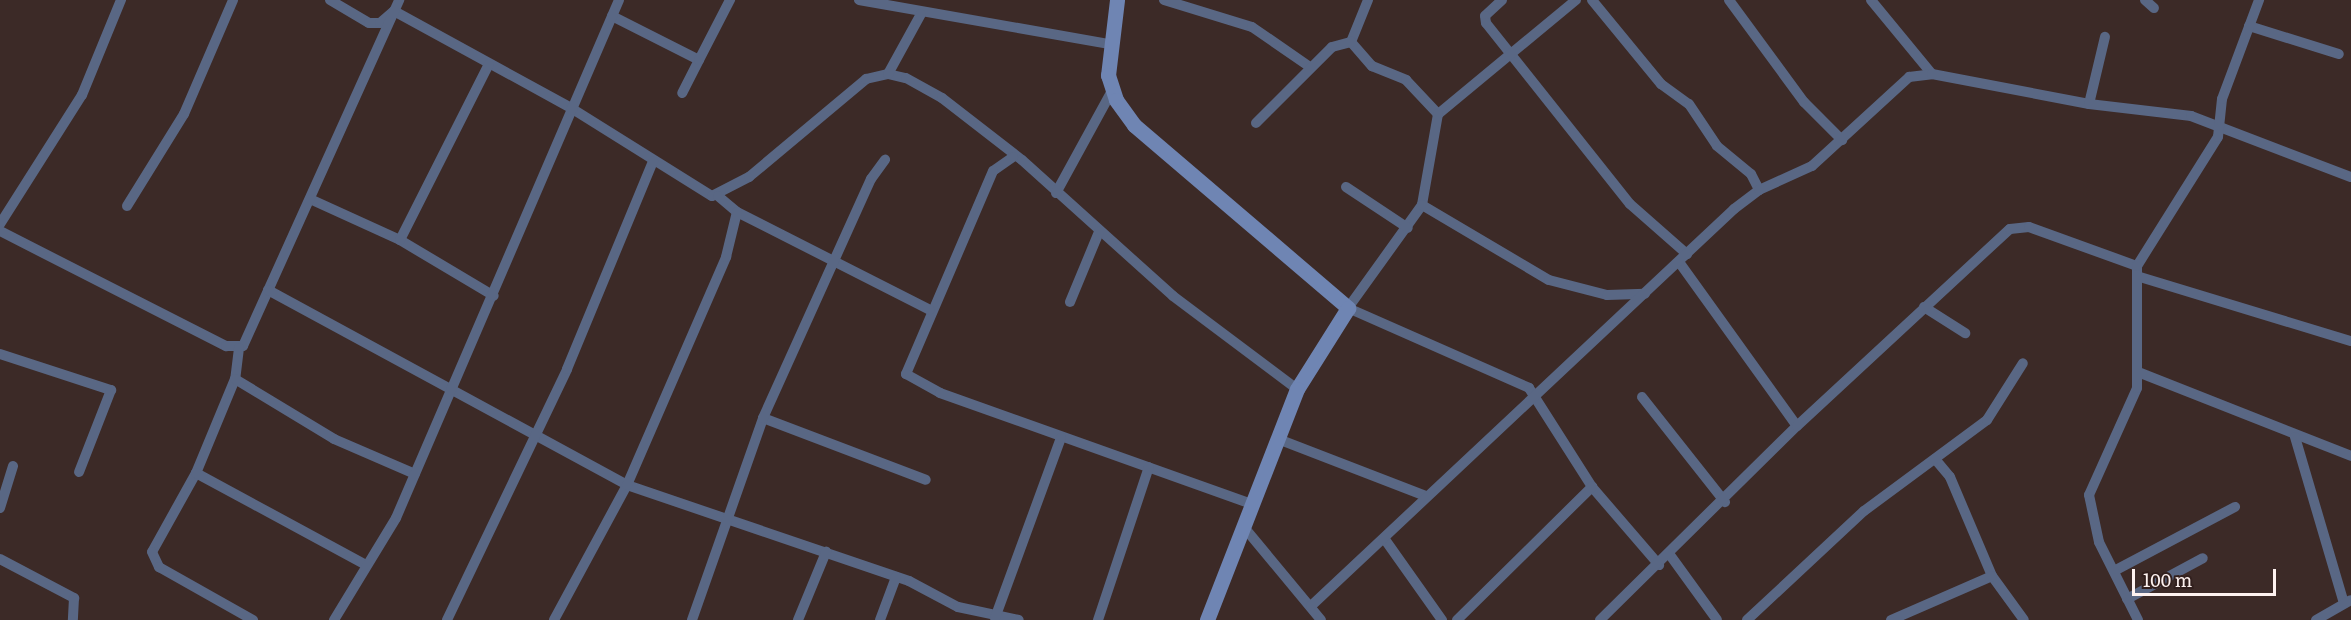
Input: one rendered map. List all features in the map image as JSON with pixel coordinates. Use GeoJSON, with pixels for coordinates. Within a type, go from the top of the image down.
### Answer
{"type":"FeatureCollection","features":[{"type":"Feature","properties":{"kind":"street"},"geometry":{"type":"LineString","coordinates":[[0,224],[82,95],[121,0]]}},
{"type":"Feature","properties":{"kind":"street"},"geometry":{"type":"LineString","coordinates":[[127,206],[184,114],[233,0]]}},
{"type":"Feature","properties":{"kind":"street"},"geometry":{"type":"LineString","coordinates":[[330,0],[369,23],[394,11]]}},
{"type":"Feature","properties":{"kind":"street"},"geometry":{"type":"LineString","coordinates":[[253,620],[154,560],[155,543],[196,473],[235,379],[239,348],[310,199],[399,0]]}},
{"type":"Feature","properties":{"kind":"street"},"geometry":{"type":"LineString","coordinates":[[336,619],[366,565],[380,552],[494,296],[571,108],[619,0]]}},
{"type":"Feature","properties":{"kind":"street"},"geometry":{"type":"LineString","coordinates":[[682,93],[730,0]]}},
{"type":"Feature","properties":{"kind":"street"},"geometry":{"type":"LineString","coordinates":[[859,0],[899,5],[921,14],[1108,44]]}},
{"type":"Feature","properties":{"kind":"street"},"geometry":{"type":"LineString","coordinates":[[1117,0],[1108,44],[1113,89],[1134,125],[1348,308],[1536,396],[1592,487],[1659,565]]}},
{"type":"Feature","properties":{"kind":"street"},"geometry":{"type":"LineString","coordinates":[[1164,0],[1252,27],[1310,67]]}},
{"type":"Feature","properties":{"kind":"street"},"geometry":{"type":"LineString","coordinates":[[1351,42],[1368,0]]}},
{"type":"Feature","properties":{"kind":"street"},"geometry":{"type":"LineString","coordinates":[[1502,0],[1485,20],[1630,204],[1687,254]]}},
{"type":"Feature","properties":{"kind":"street"},"geometry":{"type":"LineString","coordinates":[[1208,620],[1297,389],[1348,308],[1408,228],[1422,205],[1438,114],[1515,56],[1576,0]]}},
{"type":"Feature","properties":{"kind":"street"},"geometry":{"type":"LineString","coordinates":[[1592,0],[1661,84],[1689,104],[1717,146],[1760,189]]}},
{"type":"Feature","properties":{"kind":"street"},"geometry":{"type":"LineString","coordinates":[[1729,0],[1804,102],[1842,140]]}},
{"type":"Feature","properties":{"kind":"street"},"geometry":{"type":"LineString","coordinates":[[1871,0],[1932,74]]}},
{"type":"Feature","properties":{"kind":"street"},"geometry":{"type":"LineString","coordinates":[[2145,0],[2154,8]]}},
{"type":"Feature","properties":{"kind":"street"},"geometry":{"type":"LineString","coordinates":[[2138,620],[2094,526],[2089,495],[2131,406],[2138,372],[2139,271],[2193,182],[2219,124],[2222,99],[2259,0]]}},
{"type":"Feature","properties":{"kind":"street"},"geometry":{"type":"LineString","coordinates":[[394,11],[571,108],[692,187],[718,196],[737,212],[930,310]]}},
{"type":"Feature","properties":{"kind":"street"},"geometry":{"type":"LineString","coordinates":[[888,74],[921,14]]}},
{"type":"Feature","properties":{"kind":"street"},"geometry":{"type":"LineString","coordinates":[[612,16],[699,60]]}},
{"type":"Feature","properties":{"kind":"street"},"geometry":{"type":"LineString","coordinates":[[2249,26],[2339,54]]}},
{"type":"Feature","properties":{"kind":"street"},"geometry":{"type":"LineString","coordinates":[[2089,104],[2105,37]]}},
{"type":"Feature","properties":{"kind":"street"},"geometry":{"type":"LineString","coordinates":[[1257,123],[1284,100],[1310,67],[1332,47],[1351,42]]}},
{"type":"Feature","properties":{"kind":"street"},"geometry":{"type":"LineString","coordinates":[[1351,42],[1372,66],[1406,80],[1438,114]]}},
{"type":"Feature","properties":{"kind":"street"},"geometry":{"type":"LineString","coordinates":[[399,240],[489,64]]}},
{"type":"Feature","properties":{"kind":"street"},"geometry":{"type":"LineString","coordinates":[[718,196],[749,177],[866,79],[888,74],[942,98],[1013,156],[1173,296],[1297,389]]}},
{"type":"Feature","properties":{"kind":"street"},"geometry":{"type":"LineString","coordinates":[[1311,606],[1386,541],[1426,496],[1760,189],[1804,171],[1910,78],[1932,74],[2089,104],[2219,124],[2351,177]]}},
{"type":"Feature","properties":{"kind":"street"},"geometry":{"type":"LineString","coordinates":[[1056,193],[1113,89]]}},
{"type":"Feature","properties":{"kind":"street"},"geometry":{"type":"LineString","coordinates":[[1013,156],[993,171],[930,310],[906,365],[912,381],[1061,438],[1254,505]]}},
{"type":"Feature","properties":{"kind":"street"},"geometry":{"type":"LineString","coordinates":[[692,620],[725,517],[763,418],[833,259],[885,160]]}},
{"type":"Feature","properties":{"kind":"street"},"geometry":{"type":"LineString","coordinates":[[447,620],[535,431],[567,369],[653,161]]}},
{"type":"Feature","properties":{"kind":"street"},"geometry":{"type":"LineString","coordinates":[[1346,187],[1408,228]]}},
{"type":"Feature","properties":{"kind":"street"},"geometry":{"type":"LineString","coordinates":[[310,199],[399,240],[494,296]]}},
{"type":"Feature","properties":{"kind":"street"},"geometry":{"type":"LineString","coordinates":[[1422,205],[1549,280],[1607,295],[1645,294]]}},
{"type":"Feature","properties":{"kind":"street"},"geometry":{"type":"LineString","coordinates":[[554,620],[627,485],[726,257],[737,212]]}},
{"type":"Feature","properties":{"kind":"street"},"geometry":{"type":"LineString","coordinates":[[1600,620],[1725,502],[1797,426],[1994,240],[2020,226],[2139,271],[2351,341]]}},
{"type":"Feature","properties":{"kind":"street"},"geometry":{"type":"LineString","coordinates":[[0,231],[168,318],[239,348]]}},
{"type":"Feature","properties":{"kind":"street"},"geometry":{"type":"LineString","coordinates":[[1070,302],[1099,232]]}},
{"type":"Feature","properties":{"kind":"street"},"geometry":{"type":"LineString","coordinates":[[1679,262],[1797,426]]}},
{"type":"Feature","properties":{"kind":"street"},"geometry":{"type":"LineString","coordinates":[[268,290],[453,386],[627,485],[896,577],[958,607],[1019,620]]}},
{"type":"Feature","properties":{"kind":"street"},"geometry":{"type":"LineString","coordinates":[[1924,307],[1965,333]]}},
{"type":"Feature","properties":{"kind":"street"},"geometry":{"type":"LineString","coordinates":[[0,354],[111,390],[79,472]]}},
{"type":"Feature","properties":{"kind":"street"},"geometry":{"type":"LineString","coordinates":[[1747,620],[1864,511],[1987,420],[2022,363]]}},
{"type":"Feature","properties":{"kind":"street"},"geometry":{"type":"LineString","coordinates":[[2138,372],[2295,437],[2351,456]]}},
{"type":"Feature","properties":{"kind":"street"},"geometry":{"type":"LineString","coordinates":[[235,379],[348,447],[415,474]]}},
{"type":"Feature","properties":{"kind":"street"},"geometry":{"type":"LineString","coordinates":[[1642,397],[1725,502]]}},
{"type":"Feature","properties":{"kind":"street"},"geometry":{"type":"LineString","coordinates":[[763,418],[926,480]]}},
{"type":"Feature","properties":{"kind":"street"},"geometry":{"type":"LineString","coordinates":[[2295,437],[2347,602],[2316,620]]}},
{"type":"Feature","properties":{"kind":"street"},"geometry":{"type":"LineString","coordinates":[[995,616],[1061,438]]}},
{"type":"Feature","properties":{"kind":"street"},"geometry":{"type":"LineString","coordinates":[[1278,439],[1426,496]]}},
{"type":"Feature","properties":{"kind":"street"},"geometry":{"type":"LineString","coordinates":[[1935,459],[1950,477],[1992,576],[2025,620]]}},
{"type":"Feature","properties":{"kind":"street"},"geometry":{"type":"LineString","coordinates":[[0,508],[13,466]]}},
{"type":"Feature","properties":{"kind":"street"},"geometry":{"type":"LineString","coordinates":[[1098,620],[1149,467]]}},
{"type":"Feature","properties":{"kind":"street"},"geometry":{"type":"LineString","coordinates":[[196,473],[366,565]]}},
{"type":"Feature","properties":{"kind":"street"},"geometry":{"type":"LineString","coordinates":[[1457,620],[1592,487]]}},
{"type":"Feature","properties":{"kind":"street"},"geometry":{"type":"LineString","coordinates":[[2114,571],[2235,507]]}},
{"type":"Feature","properties":{"kind":"street"},"geometry":{"type":"LineString","coordinates":[[1243,526],[1321,620]]}},
{"type":"Feature","properties":{"kind":"street"},"geometry":{"type":"LineString","coordinates":[[1386,541],[1442,620]]}},
{"type":"Feature","properties":{"kind":"street"},"geometry":{"type":"LineString","coordinates":[[798,620],[826,552]]}},
{"type":"Feature","properties":{"kind":"street"},"geometry":{"type":"LineString","coordinates":[[1670,555],[1717,620]]}},
{"type":"Feature","properties":{"kind":"street"},"geometry":{"type":"LineString","coordinates":[[2127,599],[2203,558]]}},
{"type":"Feature","properties":{"kind":"street"},"geometry":{"type":"LineString","coordinates":[[0,559],[74,598],[73,620]]}},
{"type":"Feature","properties":{"kind":"street"},"geometry":{"type":"LineString","coordinates":[[1891,620],[1992,576]]}},
{"type":"Feature","properties":{"kind":"street"},"geometry":{"type":"LineString","coordinates":[[880,620],[896,577]]}}]}
